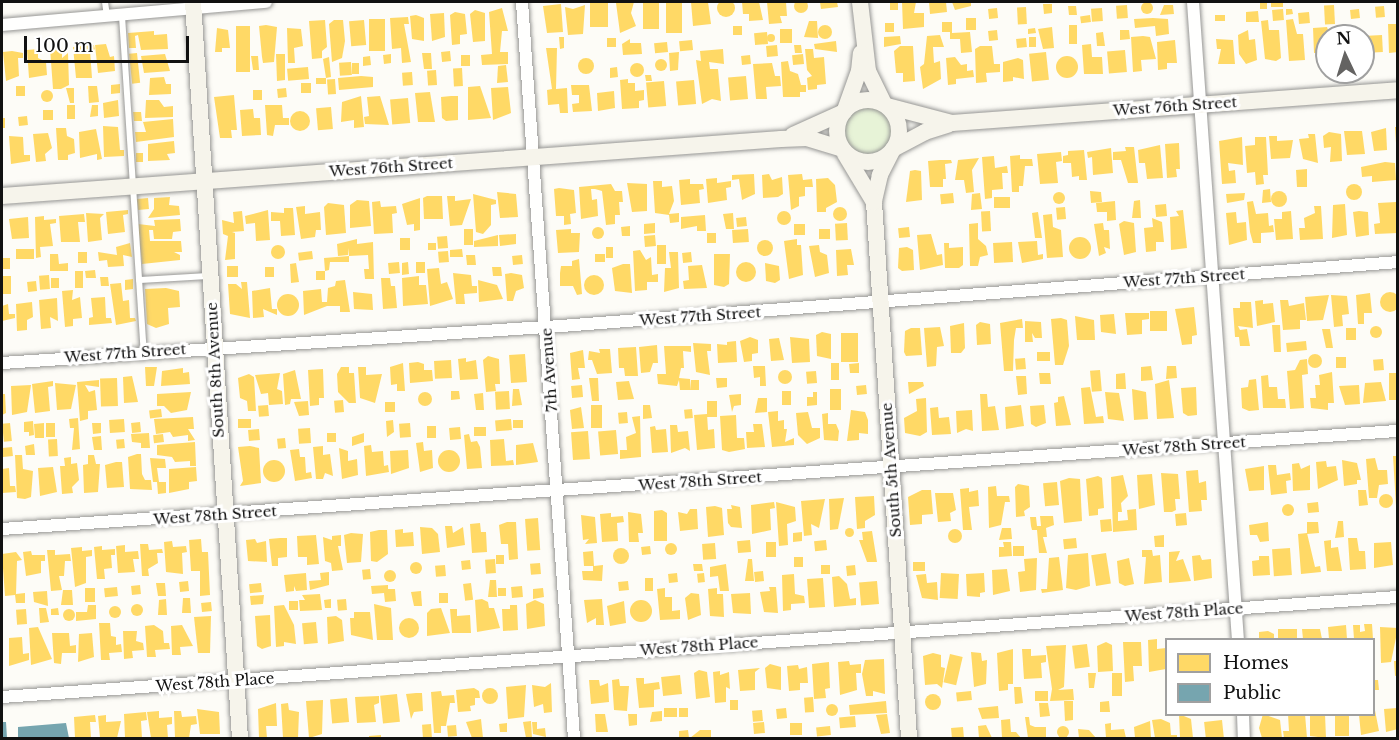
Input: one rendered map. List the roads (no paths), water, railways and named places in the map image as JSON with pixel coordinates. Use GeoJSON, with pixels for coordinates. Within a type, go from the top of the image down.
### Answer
{"type":"FeatureCollection","features":[{"type":"Feature","properties":{"kind":"street"},"geometry":{"type":"LineString","coordinates":[[2,25],[107,18],[193,4],[266,2]]}},
{"type":"Feature","properties":{"kind":"street","name":"7th Avenue"},"geometry":{"type":"LineString","coordinates":[[522,2],[574,738]]}},
{"type":"Feature","properties":{"kind":"street"},"geometry":{"type":"LineString","coordinates":[[860,2],[862,40],[868,70],[886,105],[898,122],[893,150],[884,158],[868,162],[856,160],[843,150],[837,130],[859,71],[862,40]]}},
{"type":"Feature","properties":{"kind":"street"},"geometry":{"type":"LineString","coordinates":[[1193,2],[1238,638]]}},
{"type":"Feature","properties":{"kind":"street","name":"South 8th Avenue"},"geometry":{"type":"LineString","coordinates":[[193,4],[202,180],[240,738]]}},
{"type":"Feature","properties":{"kind":"street","name":"West 76th Street"},"geometry":{"type":"LineString","coordinates":[[893,150],[925,132],[952,123],[1398,90]]}},
{"type":"Feature","properties":{"kind":"street"},"geometry":{"type":"LineString","coordinates":[[844,111],[868,100],[886,105]]}},
{"type":"Feature","properties":{"kind":"street","name":"West 76th Street"},"geometry":{"type":"LineString","coordinates":[[886,105],[952,123]]}},
{"type":"Feature","properties":{"kind":"street","name":"West 76th Street"},"geometry":{"type":"LineString","coordinates":[[781,139],[844,111]]}},
{"type":"Feature","properties":{"kind":"street","name":"West 76th Street"},"geometry":{"type":"LineString","coordinates":[[2,196],[781,139],[807,138],[843,150]]}},
{"type":"Feature","properties":{"kind":"street","name":"South 5th Avenue"},"geometry":{"type":"LineString","coordinates":[[843,150],[874,202]]}},
{"type":"Feature","properties":{"kind":"street","name":"South 5th Avenue"},"geometry":{"type":"LineString","coordinates":[[893,150],[880,175],[874,202],[909,738]]}},
{"type":"Feature","properties":{"kind":"street","name":"West 77th Street"},"geometry":{"type":"LineString","coordinates":[[2,363],[214,347],[546,327],[1398,262]]}},
{"type":"Feature","properties":{"kind":"street","name":"West 78th Street"},"geometry":{"type":"LineString","coordinates":[[2,529],[1398,431]]}},
{"type":"Feature","properties":{"kind":"street","name":"West 78th Place"},"geometry":{"type":"LineString","coordinates":[[2,697],[568,654],[1398,597]]}},
{"type":"Feature","properties":{"kind":"street"},"geometry":{"type":"LineString","coordinates":[[1242,716],[1244,738]]}},
{"type":"Feature","properties":{"kind":"lane"},"geometry":{"type":"LineString","coordinates":[[105,2],[107,18]]}},
{"type":"Feature","properties":{"kind":"lane"},"geometry":{"type":"LineString","coordinates":[[122,16],[144,352]]}},
{"type":"Feature","properties":{"kind":"lane"},"geometry":{"type":"LineString","coordinates":[[139,280],[209,276]]}}]}
